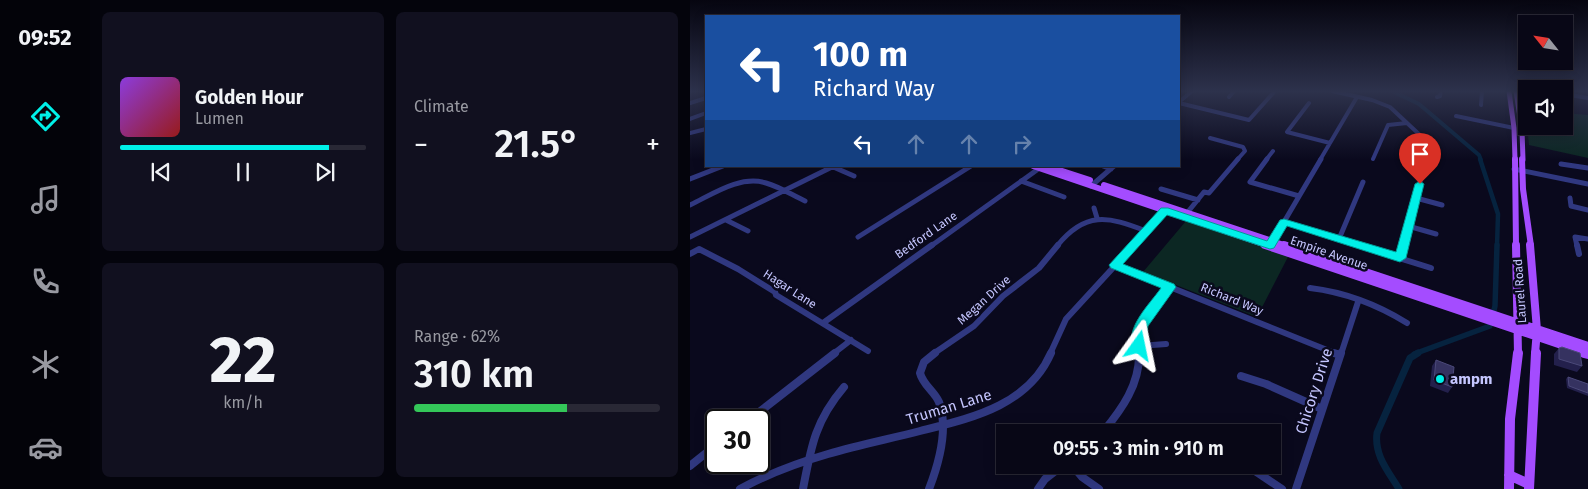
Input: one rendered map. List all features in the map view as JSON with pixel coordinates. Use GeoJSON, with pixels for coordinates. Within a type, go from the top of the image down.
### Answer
{"type":"FeatureCollection","features":[{"type":"Feature","properties":{"kind":"main road","name":"Laurel Road"},"geometry":{"type":"LineString","coordinates":[[1509,489],[1510,419],[1518,355],[1514,128],[1511,114]]}},
{"type":"Feature","properties":{"kind":"main road","name":"Laurel Road"},"geometry":{"type":"LineString","coordinates":[[1518,114],[1522,130],[1523,189],[1533,264],[1537,333],[1530,438],[1530,486]]}},
{"type":"Feature","properties":{"kind":"main road","name":"Empire Avenue"},"geometry":{"type":"LineString","coordinates":[[1038,167],[1167,208],[1499,321],[1588,346]]}},
{"type":"Feature","properties":{"kind":"main road","name":"Empire Avenue"},"geometry":{"type":"LineString","coordinates":[[1050,167],[1093,184]]}},
{"type":"Feature","properties":{"kind":"main road","name":"Empire Avenue"},"geometry":{"type":"LineString","coordinates":[[1167,208],[1187,213],[1271,243]]}},
{"type":"Feature","properties":{"kind":"main road","name":"Empire Avenue"},"geometry":{"type":"LineString","coordinates":[[1537,333],[1588,354]]}},
{"type":"Feature","properties":{"kind":"main road"},"geometry":{"type":"LineString","coordinates":[[1509,475],[1530,486]]}},
{"type":"Feature","properties":{"kind":"street"},"geometry":{"type":"LineString","coordinates":[[690,119],[704,114]]}},
{"type":"Feature","properties":{"kind":"street"},"geometry":{"type":"LineString","coordinates":[[1224,114],[1249,120],[1255,114]]}},
{"type":"Feature","properties":{"kind":"street"},"geometry":{"type":"LineString","coordinates":[[1301,114],[1287,132],[1330,143]]}},
{"type":"Feature","properties":{"kind":"street"},"geometry":{"type":"LineString","coordinates":[[1271,243],[1347,114]]}},
{"type":"Feature","properties":{"kind":"street"},"geometry":{"type":"LineString","coordinates":[[1397,114],[1422,137],[1428,150],[1400,258]]}},
{"type":"Feature","properties":{"kind":"street"},"geometry":{"type":"LineString","coordinates":[[1456,116],[1514,128]]}},
{"type":"Feature","properties":{"kind":"street"},"geometry":{"type":"LineString","coordinates":[[1373,159],[1388,125],[1407,123]]}},
{"type":"Feature","properties":{"kind":"street"},"geometry":{"type":"LineString","coordinates":[[690,133],[705,129]]}},
{"type":"Feature","properties":{"kind":"street"},"geometry":{"type":"LineString","coordinates":[[1187,213],[1204,192],[1209,193],[1217,185],[1246,148],[1210,138]]}},
{"type":"Feature","properties":{"kind":"street"},"geometry":{"type":"LineString","coordinates":[[1274,151],[1250,182],[1299,196]]}},
{"type":"Feature","properties":{"kind":"street"},"geometry":{"type":"LineString","coordinates":[[1561,164],[1588,168]]}},
{"type":"Feature","properties":{"kind":"street"},"geometry":{"type":"LineString","coordinates":[[691,177],[720,167]]}},
{"type":"Feature","properties":{"kind":"street"},"geometry":{"type":"LineString","coordinates":[[690,238],[831,167]]}},
{"type":"Feature","properties":{"kind":"street"},"geometry":{"type":"LineString","coordinates":[[835,167],[854,176]]}},
{"type":"Feature","properties":{"kind":"street"},"geometry":{"type":"LineString","coordinates":[[858,237],[969,167]]}},
{"type":"Feature","properties":{"kind":"street","name":"Bedford Lane"},"geometry":{"type":"LineString","coordinates":[[823,323],[1038,167]]}},
{"type":"Feature","properties":{"kind":"street"},"geometry":{"type":"LineString","coordinates":[[1093,184],[1113,168]]}},
{"type":"Feature","properties":{"kind":"street"},"geometry":{"type":"LineString","coordinates":[[1514,168],[1588,185]]}},
{"type":"Feature","properties":{"kind":"street"},"geometry":{"type":"LineString","coordinates":[[690,205],[728,188],[748,182],[761,181],[805,202]]}},
{"type":"Feature","properties":{"kind":"street"},"geometry":{"type":"LineString","coordinates":[[1021,181],[1064,198]]}},
{"type":"Feature","properties":{"kind":"street"},"geometry":{"type":"LineString","coordinates":[[1339,239],[1363,182]]}},
{"type":"Feature","properties":{"kind":"street"},"geometry":{"type":"LineString","coordinates":[[1161,189],[1198,200]]}},
{"type":"Feature","properties":{"kind":"street"},"geometry":{"type":"LineString","coordinates":[[1416,198],[1442,205]]}},
{"type":"Feature","properties":{"kind":"street"},"geometry":{"type":"LineString","coordinates":[[1570,198],[1571,206],[1588,210]]}},
{"type":"Feature","properties":{"kind":"street"},"geometry":{"type":"LineString","coordinates":[[1094,208],[1097,218],[1116,220],[1146,231]]}},
{"type":"Feature","properties":{"kind":"street","name":"Truman Lane"},"geometry":{"type":"LineString","coordinates":[[740,489],[776,471],[808,460],[941,426],[996,409],[1026,388],[1045,366],[1056,337],[1066,318],[1167,208]]}},
{"type":"Feature","properties":{"kind":"street","name":"Megan Drive"},"geometry":{"type":"LineString","coordinates":[[930,489],[938,463],[941,426],[937,398],[921,378],[920,373],[926,361],[965,334],[1003,296],[1040,267],[1075,227],[1097,218]]}},
{"type":"Feature","properties":{"kind":"street"},"geometry":{"type":"LineString","coordinates":[[726,220],[748,232]]}},
{"type":"Feature","properties":{"kind":"street"},"geometry":{"type":"LineString","coordinates":[[1284,222],[1431,268]]}},
{"type":"Feature","properties":{"kind":"street"},"geometry":{"type":"LineString","coordinates":[[1408,226],[1436,234]]}},
{"type":"Feature","properties":{"kind":"street"},"geometry":{"type":"LineString","coordinates":[[1579,254],[1575,237],[1588,239]]}},
{"type":"Feature","properties":{"kind":"street","name":"Hagar Lane"},"geometry":{"type":"LineString","coordinates":[[690,254],[699,249],[738,269],[775,292],[776,295],[868,351]]}},
{"type":"Feature","properties":{"kind":"street","name":"Richard Way"},"geometry":{"type":"LineString","coordinates":[[1115,265],[1340,355]]}},
{"type":"Feature","properties":{"kind":"street"},"geometry":{"type":"LineString","coordinates":[[1109,424],[1123,407],[1134,385],[1139,363],[1139,333],[1142,324],[1170,287]]}},
{"type":"Feature","properties":{"kind":"street"},"geometry":{"type":"LineString","coordinates":[[1310,288],[1320,288],[1397,316],[1407,323]]}},
{"type":"Feature","properties":{"kind":"street","name":"Chicory Drive"},"geometry":{"type":"LineString","coordinates":[[1296,489],[1358,302]]}},
{"type":"Feature","properties":{"kind":"street"},"geometry":{"type":"LineString","coordinates":[[762,409],[851,340]]}},
{"type":"Feature","properties":{"kind":"street"},"geometry":{"type":"LineString","coordinates":[[1139,346],[1166,344]]}},
{"type":"Feature","properties":{"kind":"street"},"geometry":{"type":"LineString","coordinates":[[1241,376],[1266,384],[1322,409]]}},
{"type":"Feature","properties":{"kind":"street"},"geometry":{"type":"LineString","coordinates":[[803,489],[808,460],[821,417],[844,387]]}},
{"type":"Feature","properties":{"kind":"street"},"geometry":{"type":"LineString","coordinates":[[690,466],[705,454]]}},
{"type":"Feature","properties":{"kind":"street"},"geometry":{"type":"LineString","coordinates":[[1038,489],[1051,474]]}},
{"type":"Feature","properties":{"kind":"street"},"geometry":{"type":"LineString","coordinates":[[1080,474],[1099,489]]}},
{"type":"Feature","properties":{"kind":"street"},"geometry":{"type":"LineString","coordinates":[[1260,474],[1282,489]]}},
{"type":"Feature","properties":{"kind":"green space"},"geometry":{"type":"Polygon","coordinates":[[[1573,114],[1588,115],[1588,158],[1529,145],[1528,135],[1573,135],[1573,114]]]}},
{"type":"Feature","properties":{"kind":"green space"},"geometry":{"type":"Polygon","coordinates":[[[1186,221],[1289,255],[1257,317],[1143,272],[1186,221]]]}},
{"type":"Feature","properties":{"kind":"building"},"geometry":{"type":"Polygon","coordinates":[[[1562,347],[1580,353],[1582,366],[1559,359],[1559,348],[1562,347]]]}},
{"type":"Feature","properties":{"kind":"building"},"geometry":{"type":"Polygon","coordinates":[[[1436,360],[1454,367],[1452,387],[1434,380],[1436,360]]]}},
{"type":"Feature","properties":{"kind":"building"},"geometry":{"type":"Polygon","coordinates":[[[1568,377],[1588,384],[1588,393],[1569,386],[1568,377]]]}},
{"type":"Feature","properties":{"kind":"waterway"},"geometry":{"type":"LineString","coordinates":[[1431,114],[1479,155],[1481,160]]}},
{"type":"Feature","properties":{"kind":"waterway"},"geometry":{"type":"LineString","coordinates":[[1480,159],[1498,214],[1497,246]]}},
{"type":"Feature","properties":{"kind":"waterway"},"geometry":{"type":"LineString","coordinates":[[1414,354],[1490,326],[1495,306],[1497,245]]}},
{"type":"Feature","properties":{"kind":"waterway"},"geometry":{"type":"LineString","coordinates":[[1399,489],[1380,456],[1377,433],[1410,358],[1418,353]]}},
{"type":"Feature","properties":{"kind":"place","name":"ampm"},"geometry":{"type":"Point","coordinates":[1440,379]}},
{"type":"Feature","properties":{"kind":"route"},"geometry":{"type":"LineString","coordinates":[[1139,346],[1139,333],[1142,324],[1170,287],[1115,265],[1165,211],[1270,246],[1284,222],[1400,258],[1420,184]]}}]}
